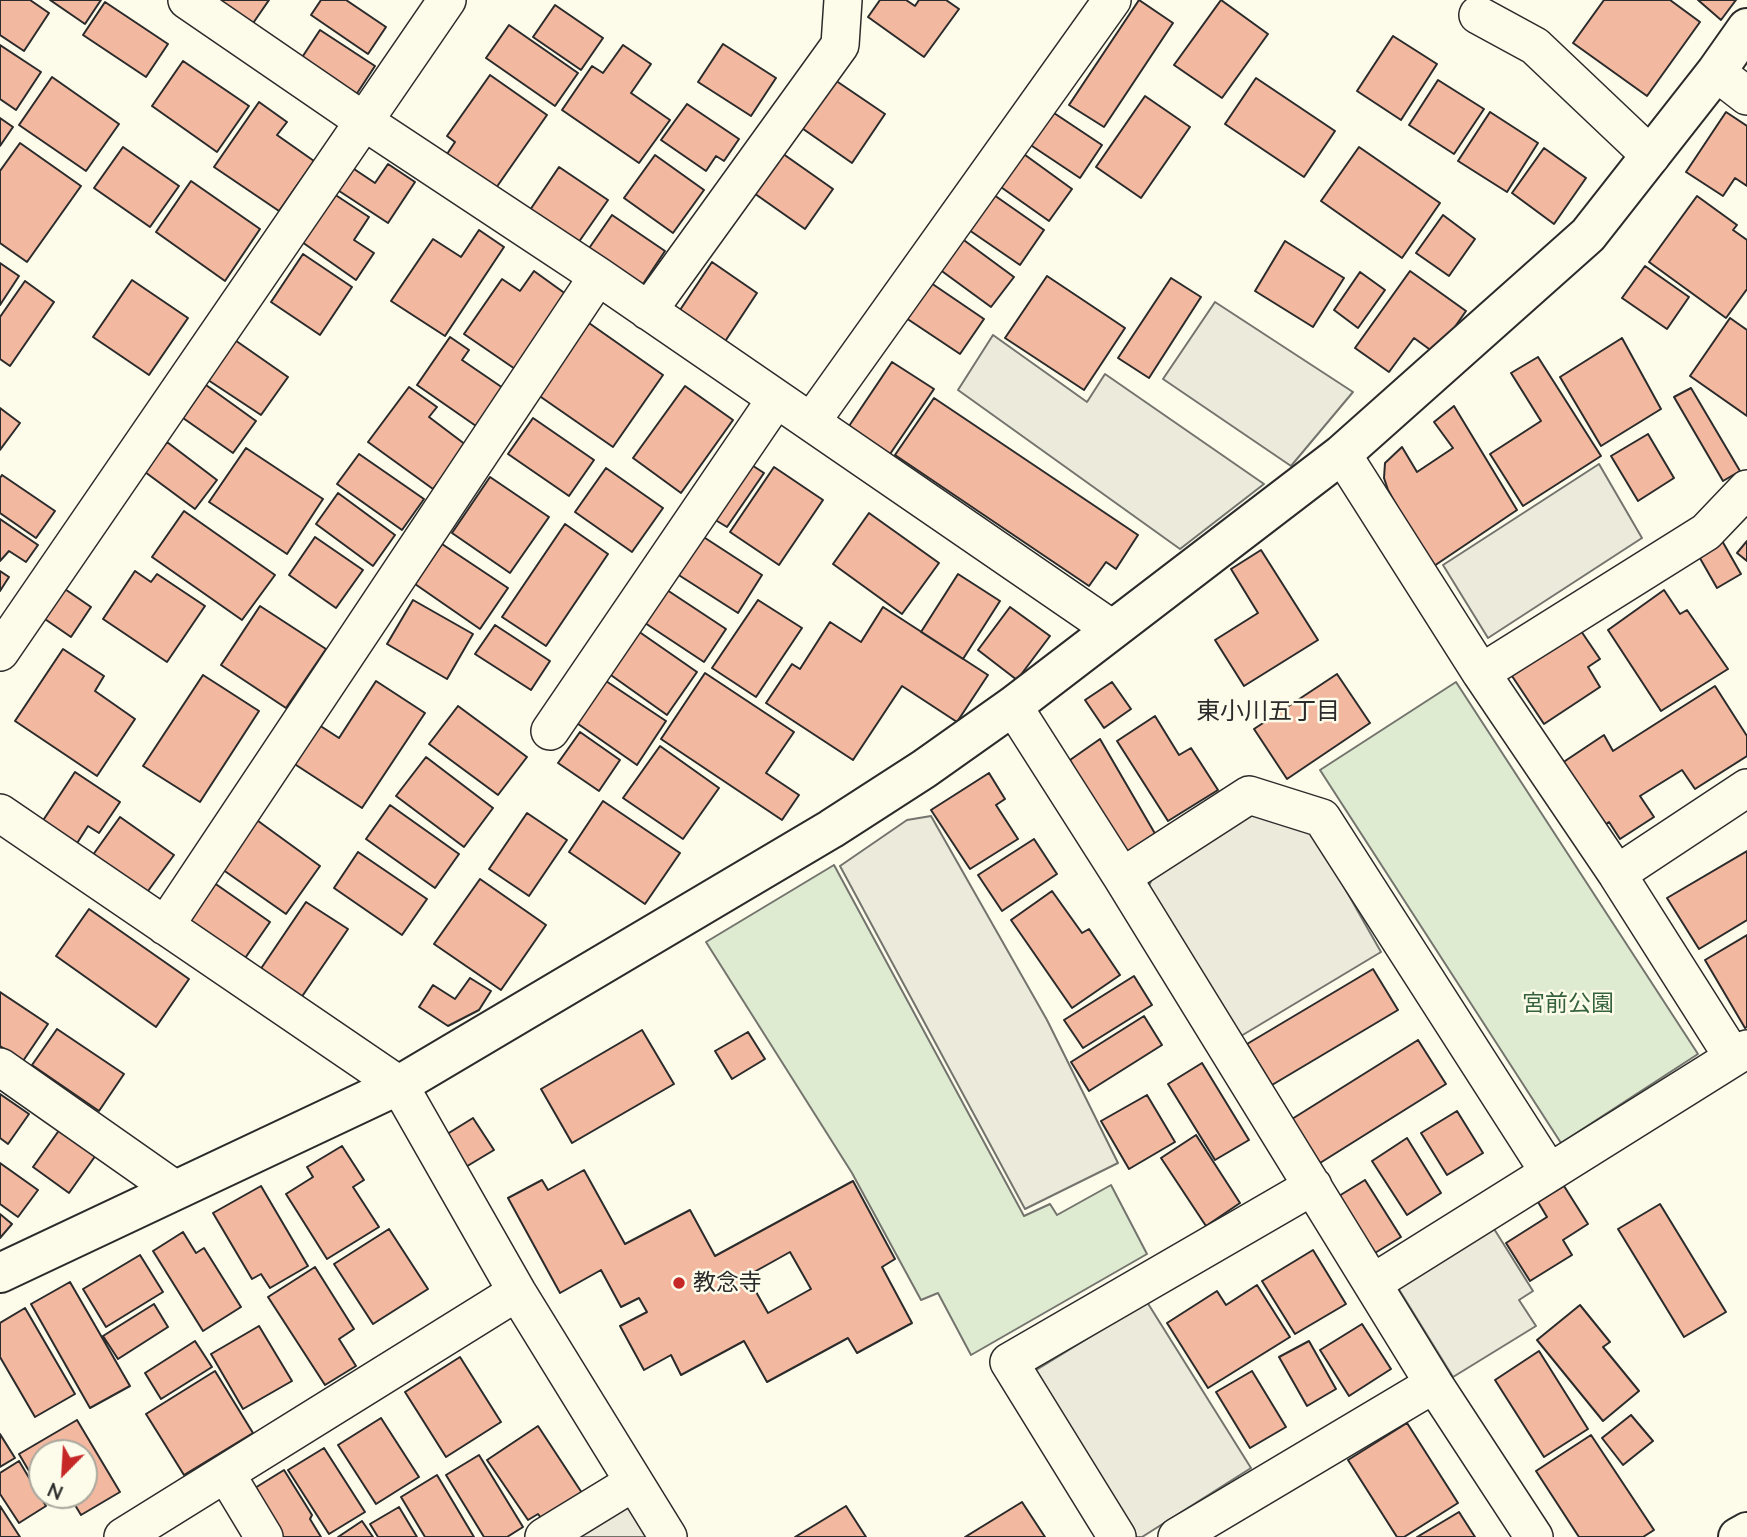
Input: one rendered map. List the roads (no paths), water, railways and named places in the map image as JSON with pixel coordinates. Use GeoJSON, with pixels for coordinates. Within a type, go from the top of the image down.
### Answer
{"type":"FeatureCollection","features":[{"type":"Feature","properties":{"kind":"street"},"geometry":{"type":"LineString","coordinates":[[187,0],[597,276],[1112,629]]}},
{"type":"Feature","properties":{"kind":"street"},"geometry":{"type":"LineString","coordinates":[[0,652],[447,0]]}},
{"type":"Feature","properties":{"kind":"street"},"geometry":{"type":"LineString","coordinates":[[648,311],[840,45],[843,0]]}},
{"type":"Feature","properties":{"kind":"street"},"geometry":{"type":"LineString","coordinates":[[811,422],[1112,0]]}},
{"type":"Feature","properties":{"kind":"street"},"geometry":{"type":"LineString","coordinates":[[1478,15],[1535,46],[1651,156]]}},
{"type":"Feature","properties":{"kind":"street"},"geometry":{"type":"LineString","coordinates":[[0,1273],[399,1085],[831,829],[924,769],[1013,706],[1342,454],[1588,235],[1716,72],[1747,28]]}},
{"type":"Feature","properties":{"kind":"street"},"geometry":{"type":"LineString","coordinates":[[1716,72],[1747,96]]}},
{"type":"Feature","properties":{"kind":"street"},"geometry":{"type":"LineString","coordinates":[[165,926],[597,276]]}},
{"type":"Feature","properties":{"kind":"street"},"geometry":{"type":"LineString","coordinates":[[550,731],[776,399]]}},
{"type":"Feature","properties":{"kind":"street"},"geometry":{"type":"LineString","coordinates":[[1342,454],[1481,673],[1740,1053],[1373,1283]]}},
{"type":"Feature","properties":{"kind":"street"},"geometry":{"type":"LineString","coordinates":[[1481,673],[1706,532],[1747,489]]}},
{"type":"Feature","properties":{"kind":"street"},"geometry":{"type":"LineString","coordinates":[[1013,706],[1122,877],[1434,1384],[1534,1537]]}},
{"type":"Feature","properties":{"kind":"street"},"geometry":{"type":"LineString","coordinates":[[1616,874],[1747,788]]}},
{"type":"Feature","properties":{"kind":"street"},"geometry":{"type":"LineString","coordinates":[[1122,877],[1249,795],[1322,818],[1549,1172]]}},
{"type":"Feature","properties":{"kind":"street"},"geometry":{"type":"LineString","coordinates":[[0,813],[399,1085],[517,1292],[668,1537]]}},
{"type":"Feature","properties":{"kind":"street"},"geometry":{"type":"LineString","coordinates":[[0,1067],[174,1189]]}},
{"type":"Feature","properties":{"kind":"street"},"geometry":{"type":"LineString","coordinates":[[1117,1537],[1009,1363],[1313,1186]]}},
{"type":"Feature","properties":{"kind":"street"},"geometry":{"type":"LineString","coordinates":[[123,1537],[517,1292]]}},
{"type":"Feature","properties":{"kind":"street"},"geometry":{"type":"LineString","coordinates":[[1177,1537],[1434,1384]]}},
{"type":"Feature","properties":{"kind":"street"},"geometry":{"type":"LineString","coordinates":[[226,1474],[264,1537]]}},
{"type":"Feature","properties":{"kind":"street"},"geometry":{"type":"LineString","coordinates":[[544,1537],[634,1482]]}},
{"type":"Feature","properties":{"kind":"street"},"geometry":{"type":"LineString","coordinates":[[1738,1537],[1747,1532]]}},
{"type":"Feature","properties":{"kind":"place","name":"教念寺"},"geometry":{"type":"Point","coordinates":[679,1283]}},
{"type":"Feature","properties":{"kind":"district","name":"東小川五丁目"},"geometry":{"type":"Point","coordinates":[1268,711]}},
{"type":"Feature","properties":{"kind":"park label","name":"宮前公園"},"geometry":{"type":"Point","coordinates":[1568,1004]}}]}
